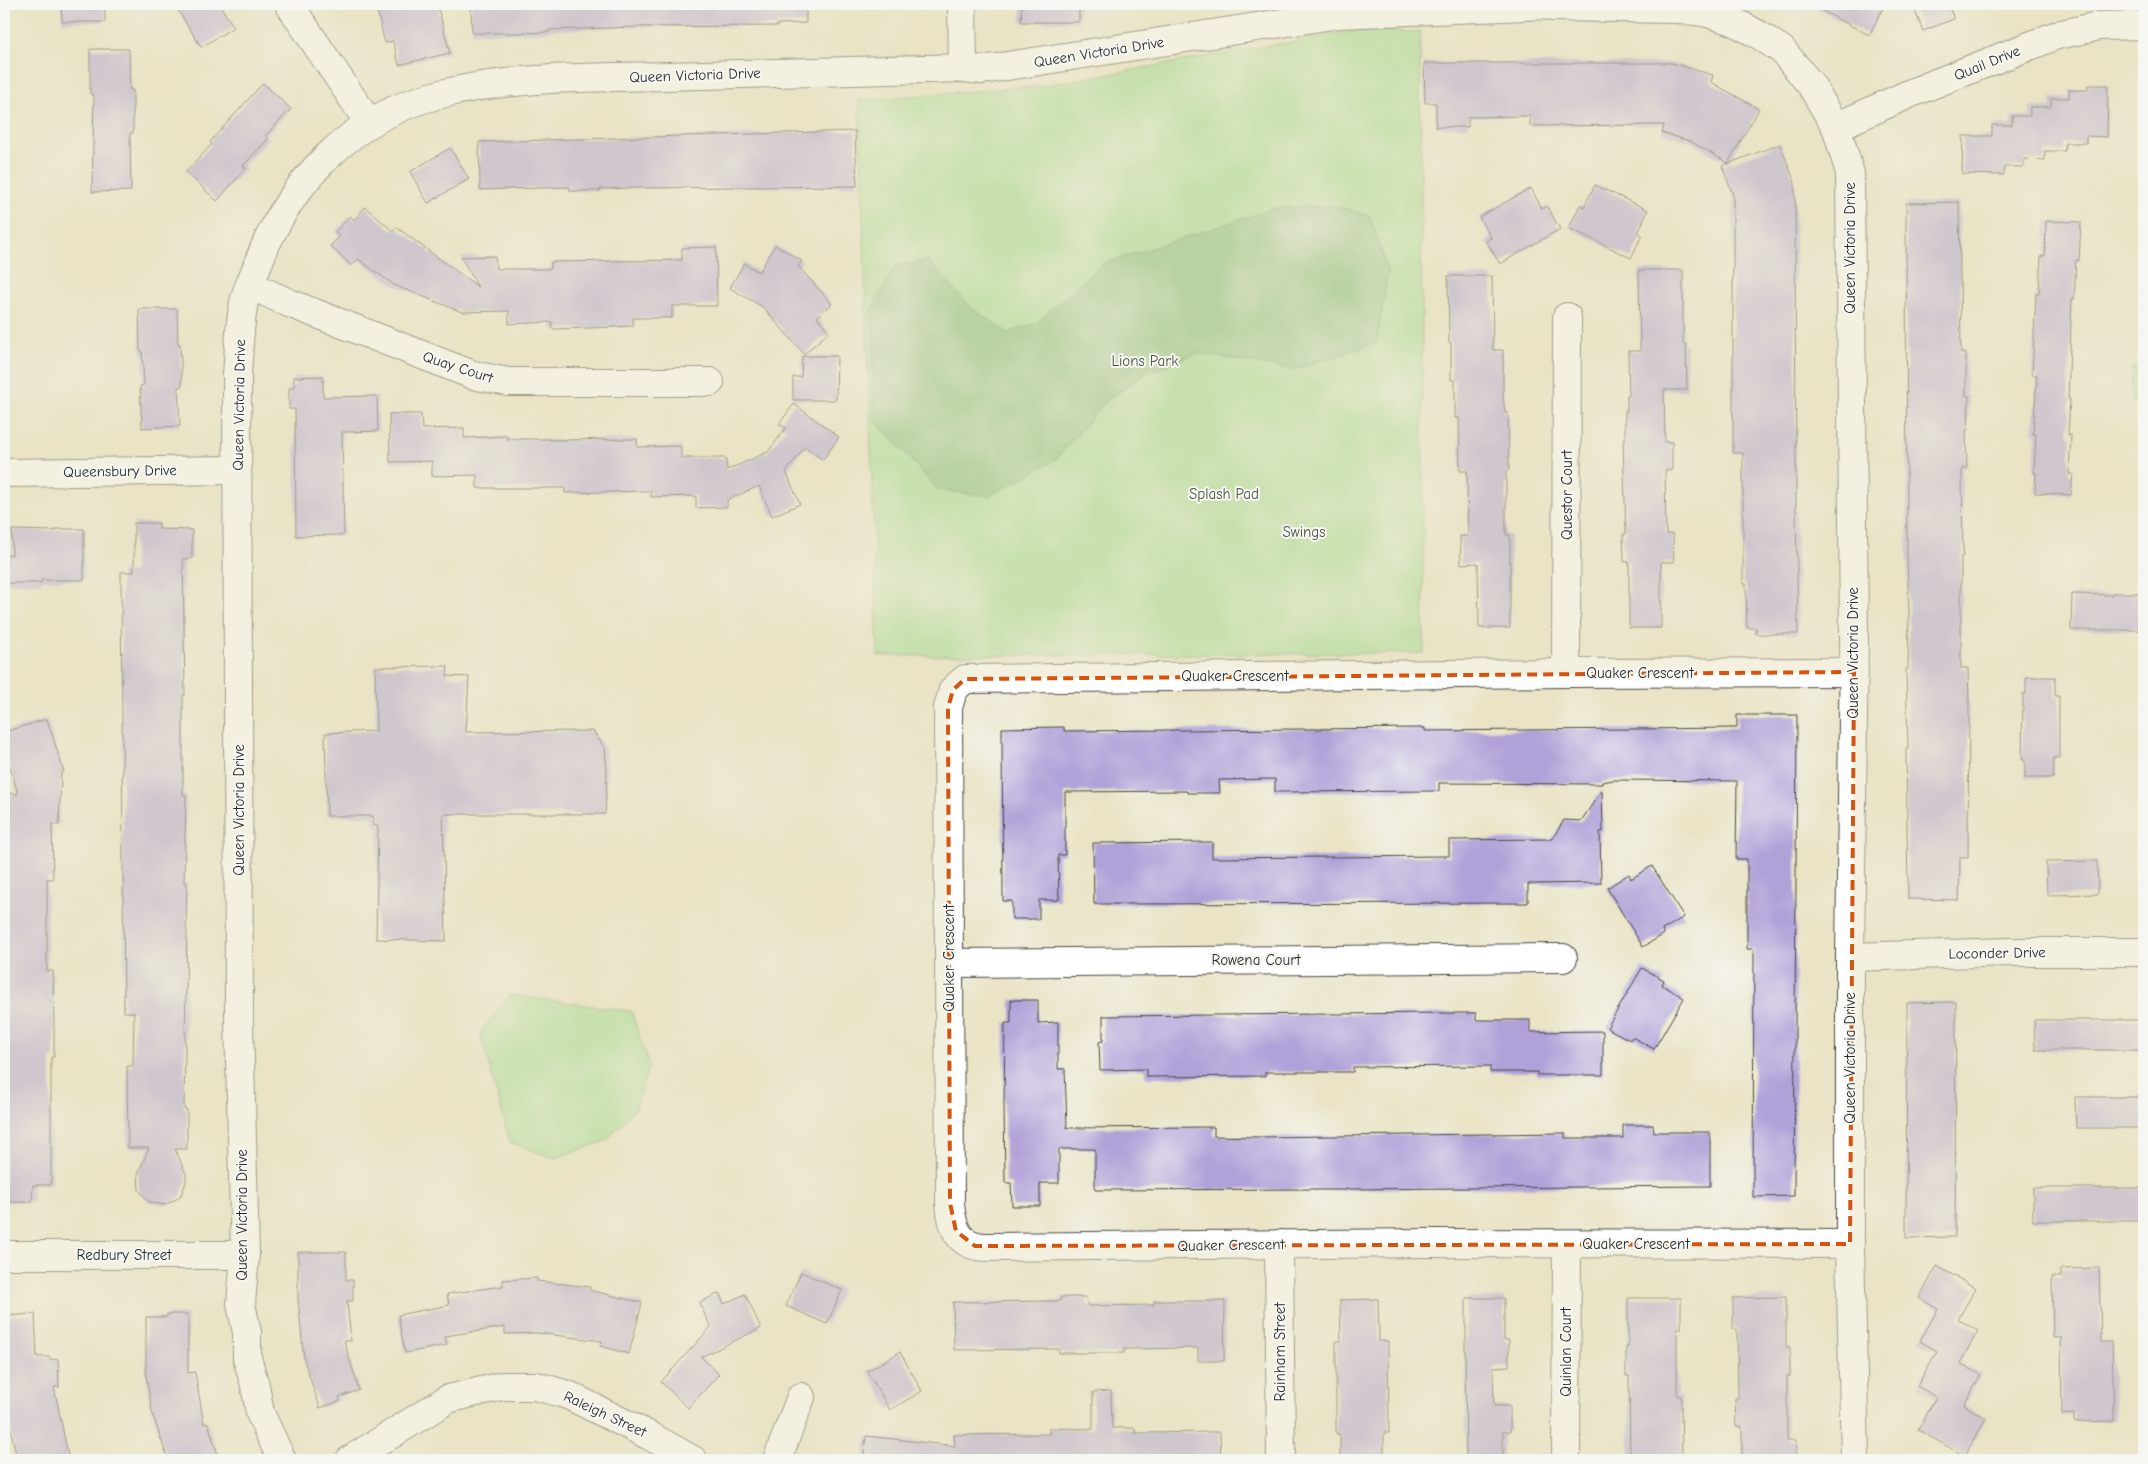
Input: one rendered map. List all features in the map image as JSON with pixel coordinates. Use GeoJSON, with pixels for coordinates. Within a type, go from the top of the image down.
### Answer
{"type":"FeatureCollection","features":[{"type":"Feature","properties":{"kind":"street"},"geometry":{"type":"LineString","coordinates":[[289,4],[369,124]]}},
{"type":"Feature","properties":{"kind":"street"},"geometry":{"type":"LineString","coordinates":[[962,4],[963,68]]}},
{"type":"Feature","properties":{"kind":"street","name":"Queen Victoria Drive"},"geometry":{"type":"LineString","coordinates":[[282,1460],[260,1413],[255,1385],[247,1358],[246,1332],[241,1304],[245,1255],[239,1022],[237,374],[244,302],[250,285],[262,252],[285,208],[308,175],[322,160],[369,124],[404,105],[441,94],[497,84],[557,79],[963,68],[982,70],[1339,14],[1548,4],[1552,7],[1678,9],[1704,12],[1733,21],[1782,50],[1812,85],[1836,127],[1850,173],[1854,672],[1850,957],[1850,1244],[1855,1460]]}},
{"type":"Feature","properties":{"kind":"street","name":"Quail Drive"},"geometry":{"type":"LineString","coordinates":[[1836,127],[1912,93],[2057,35],[2099,26],[2144,26]]}},
{"type":"Feature","properties":{"kind":"street","name":"Quay Court"},"geometry":{"type":"LineString","coordinates":[[250,285],[288,303],[473,375],[508,382],[710,382]]}},
{"type":"Feature","properties":{"kind":"street","name":"Questor Court"},"geometry":{"type":"LineString","coordinates":[[1566,673],[1567,317]]}},
{"type":"Feature","properties":{"kind":"street","name":"Queensbury Drive"},"geometry":{"type":"LineString","coordinates":[[4,473],[237,470]]}},
{"type":"Feature","properties":{"kind":"street","name":"Quaker Crescent"},"geometry":{"type":"LineString","coordinates":[[1850,1244],[1280,1244],[986,1247],[975,1246],[966,1242],[956,1231],[952,1221],[950,1203],[948,708],[953,690],[965,679],[1854,672]]}},
{"type":"Feature","properties":{"kind":"street","name":"Loconder Drive"},"geometry":{"type":"LineString","coordinates":[[1850,957],[2010,952],[2144,952]]}},
{"type":"Feature","properties":{"kind":"street","name":"Rowena Court"},"geometry":{"type":"LineString","coordinates":[[950,963],[1563,958]]}},
{"type":"Feature","properties":{"kind":"street","name":"Rainham Street"},"geometry":{"type":"LineString","coordinates":[[1280,1244],[1281,1460]]}},
{"type":"Feature","properties":{"kind":"street","name":"Quinlan Court"},"geometry":{"type":"LineString","coordinates":[[1566,1460],[1567,1244]]}},
{"type":"Feature","properties":{"kind":"street","name":"Redbury Street"},"geometry":{"type":"LineString","coordinates":[[4,1255],[245,1255]]}},
{"type":"Feature","properties":{"kind":"street","name":"Raleigh Street"},"geometry":{"type":"LineString","coordinates":[[350,1460],[448,1399],[502,1386],[536,1386],[568,1395],[693,1460]]}},
{"type":"Feature","properties":{"kind":"street"},"geometry":{"type":"LineString","coordinates":[[777,1460],[801,1396]]}},
{"type":"Feature","properties":{"kind":"highlighted area"},"geometry":{"type":"Polygon","coordinates":[[[1854,672],[1850,1244],[975,1246],[956,1231],[950,1203],[948,708],[953,690],[965,679],[1854,672]]]}},
{"type":"Feature","properties":{"kind":"green space","name":"Lions Park"},"geometry":{"type":"Polygon","coordinates":[[[1360,30],[1420,32],[1424,653],[878,656],[859,100],[1040,86],[1360,30]]]}},
{"type":"Feature","properties":{"kind":"green space"},"geometry":{"type":"Polygon","coordinates":[[[1336,206],[1370,216],[1388,273],[1376,343],[1292,370],[1198,353],[1145,374],[1106,401],[1055,460],[989,496],[938,490],[874,419],[872,309],[896,266],[927,260],[972,308],[1008,333],[1035,324],[1102,264],[1276,208],[1336,206]]]}},
{"type":"Feature","properties":{"kind":"green space"},"geometry":{"type":"Polygon","coordinates":[[[2132,367],[2144,368],[2144,401],[2131,401],[2132,367]]]}},
{"type":"Feature","properties":{"kind":"green space"},"geometry":{"type":"Polygon","coordinates":[[[510,995],[631,1011],[649,1065],[635,1109],[606,1141],[554,1158],[510,1142],[480,1033],[510,995]]]}},
{"type":"Feature","properties":{"kind":"building"},"geometry":{"type":"Polygon","coordinates":[[[61,4],[105,4],[105,22],[62,22],[61,4]]]}},
{"type":"Feature","properties":{"kind":"building"},"geometry":{"type":"Polygon","coordinates":[[[174,4],[219,4],[234,27],[201,47],[174,4]]]}},
{"type":"Feature","properties":{"kind":"building"},"geometry":{"type":"Polygon","coordinates":[[[390,4],[408,4],[410,9],[437,4],[450,53],[399,65],[393,41],[385,43],[376,7],[390,4]]]}},
{"type":"Feature","properties":{"kind":"building"},"geometry":{"type":"Polygon","coordinates":[[[471,4],[806,4],[806,23],[778,24],[778,26],[637,27],[549,30],[550,32],[472,33],[471,4]]]}},
{"type":"Feature","properties":{"kind":"building"},"geometry":{"type":"Polygon","coordinates":[[[1022,4],[1079,4],[1079,22],[1021,22],[1022,4]]]}},
{"type":"Feature","properties":{"kind":"building"},"geometry":{"type":"Polygon","coordinates":[[[1809,4],[1885,4],[1869,35],[1809,4]]]}},
{"type":"Feature","properties":{"kind":"building"},"geometry":{"type":"Polygon","coordinates":[[[1912,4],[1948,4],[1954,19],[1923,31],[1912,4]]]}},
{"type":"Feature","properties":{"kind":"building"},"geometry":{"type":"Polygon","coordinates":[[[90,49],[129,49],[130,90],[133,90],[133,133],[130,133],[131,191],[92,192],[94,95],[90,94],[90,49]]]}},
{"type":"Feature","properties":{"kind":"building"},"geometry":{"type":"Polygon","coordinates":[[[1424,63],[1672,63],[1713,75],[1711,82],[1759,109],[1728,163],[1690,141],[1662,133],[1664,125],[1530,126],[1530,116],[1468,117],[1468,127],[1436,127],[1436,103],[1425,103],[1424,63]]]}},
{"type":"Feature","properties":{"kind":"building"},"geometry":{"type":"Polygon","coordinates":[[[263,83],[291,109],[265,136],[268,139],[243,166],[246,168],[217,201],[186,172],[263,83]]]}},
{"type":"Feature","properties":{"kind":"building"},"geometry":{"type":"Polygon","coordinates":[[[2088,85],[2108,85],[2107,137],[2086,136],[2086,143],[2065,143],[2065,151],[2045,151],[2045,160],[2024,159],[2024,167],[2004,167],[2004,175],[1962,174],[1963,136],[1992,136],[1992,125],[2012,125],[2012,116],[2030,116],[2030,107],[2051,107],[2051,98],[2069,98],[2069,90],[2088,90],[2088,85]]]}},
{"type":"Feature","properties":{"kind":"building"},"geometry":{"type":"Polygon","coordinates":[[[855,131],[857,186],[636,188],[600,189],[600,191],[570,191],[570,187],[480,190],[479,142],[855,131]]]}},
{"type":"Feature","properties":{"kind":"building"},"geometry":{"type":"Polygon","coordinates":[[[1780,144],[1795,183],[1798,634],[1756,634],[1756,628],[1747,628],[1746,584],[1743,584],[1743,453],[1733,453],[1733,195],[1722,166],[1780,144]]]}},
{"type":"Feature","properties":{"kind":"building"},"geometry":{"type":"Polygon","coordinates":[[[450,148],[469,179],[428,203],[410,172],[450,148]]]}},
{"type":"Feature","properties":{"kind":"building"},"geometry":{"type":"Polygon","coordinates":[[[1595,185],[1648,210],[1638,233],[1642,235],[1631,258],[1569,228],[1580,205],[1584,207],[1595,185]]]}},
{"type":"Feature","properties":{"kind":"building"},"geometry":{"type":"Polygon","coordinates":[[[1531,188],[1542,209],[1547,206],[1560,229],[1500,264],[1486,241],[1491,238],[1479,217],[1531,188]]]}},
{"type":"Feature","properties":{"kind":"building"},"geometry":{"type":"Polygon","coordinates":[[[1959,202],[1961,353],[1966,353],[1966,396],[1969,396],[1968,430],[1966,430],[1967,468],[1962,468],[1963,556],[1961,556],[1961,668],[1968,668],[1969,702],[1968,858],[1960,858],[1959,900],[1908,899],[1906,669],[1908,669],[1909,612],[1907,556],[1906,203],[1959,202]]]}},
{"type":"Feature","properties":{"kind":"building"},"geometry":{"type":"Polygon","coordinates":[[[365,207],[393,231],[396,227],[478,287],[461,257],[495,256],[496,269],[551,269],[551,262],[682,260],[682,248],[716,247],[717,306],[672,306],[672,318],[633,318],[633,326],[552,329],[552,322],[509,324],[509,311],[462,312],[394,285],[358,259],[352,266],[330,246],[340,236],[335,232],[350,216],[354,220],[365,207]]]}},
{"type":"Feature","properties":{"kind":"building"},"geometry":{"type":"Polygon","coordinates":[[[2046,221],[2081,222],[2079,261],[2076,260],[2074,299],[2072,299],[2068,399],[2070,399],[2068,435],[2071,435],[2069,474],[2073,474],[2071,495],[2035,493],[2036,434],[2033,434],[2037,375],[2032,375],[2036,293],[2039,293],[2041,256],[2045,256],[2046,221]]]}},
{"type":"Feature","properties":{"kind":"building"},"geometry":{"type":"Polygon","coordinates":[[[775,245],[802,261],[798,266],[832,304],[817,317],[829,332],[804,354],[763,307],[730,288],[744,263],[759,272],[775,245]]]}},
{"type":"Feature","properties":{"kind":"building"},"geometry":{"type":"Polygon","coordinates":[[[1639,270],[1683,270],[1683,344],[1686,344],[1687,390],[1664,390],[1665,442],[1672,442],[1672,470],[1665,470],[1666,534],[1673,534],[1674,562],[1661,562],[1661,628],[1629,628],[1629,562],[1624,562],[1623,534],[1626,534],[1623,442],[1625,442],[1625,411],[1627,411],[1627,396],[1629,396],[1628,351],[1640,351],[1639,270]]]}},
{"type":"Feature","properties":{"kind":"building"},"geometry":{"type":"Polygon","coordinates":[[[1448,276],[1492,276],[1493,350],[1503,350],[1503,396],[1505,413],[1508,413],[1509,470],[1506,471],[1506,535],[1510,535],[1510,628],[1479,628],[1478,563],[1461,564],[1460,536],[1468,536],[1467,471],[1460,471],[1459,418],[1455,418],[1455,380],[1451,380],[1448,276]]]}},
{"type":"Feature","properties":{"kind":"building"},"geometry":{"type":"Polygon","coordinates":[[[139,309],[177,309],[182,386],[178,387],[180,426],[142,428],[140,386],[144,385],[142,351],[140,350],[139,309]]]}},
{"type":"Feature","properties":{"kind":"building"},"geometry":{"type":"Polygon","coordinates":[[[802,356],[837,356],[836,400],[793,400],[793,377],[801,377],[802,356]]]}},
{"type":"Feature","properties":{"kind":"building"},"geometry":{"type":"Polygon","coordinates":[[[323,376],[323,397],[377,396],[378,431],[342,432],[344,535],[296,536],[295,409],[289,409],[289,388],[294,388],[294,377],[323,376]]]}},
{"type":"Feature","properties":{"kind":"building"},"geometry":{"type":"Polygon","coordinates":[[[794,404],[839,437],[823,460],[805,447],[786,472],[800,504],[772,516],[759,486],[727,500],[727,507],[696,508],[696,496],[651,497],[651,491],[565,493],[565,488],[477,488],[477,475],[432,476],[432,461],[390,462],[389,414],[421,414],[422,429],[464,428],[464,438],[507,436],[507,439],[550,440],[637,439],[637,447],[681,446],[681,458],[726,458],[727,470],[768,452],[786,428],[779,424],[794,404]]]}},
{"type":"Feature","properties":{"kind":"building"},"geometry":{"type":"Polygon","coordinates":[[[134,523],[159,523],[159,529],[192,530],[192,559],[183,559],[185,695],[183,695],[183,795],[186,795],[184,883],[187,883],[184,1109],[187,1110],[187,1149],[175,1149],[186,1174],[186,1182],[180,1197],[165,1205],[149,1202],[139,1190],[138,1174],[149,1148],[128,1148],[127,1066],[133,1066],[134,1012],[124,1012],[121,572],[134,572],[134,523]]]}},
{"type":"Feature","properties":{"kind":"building"},"geometry":{"type":"Polygon","coordinates":[[[56,529],[84,529],[84,580],[41,580],[41,583],[5,583],[6,555],[12,555],[12,530],[56,531],[56,529]]]}},
{"type":"Feature","properties":{"kind":"building"},"geometry":{"type":"Polygon","coordinates":[[[2112,593],[2144,593],[2144,630],[2071,630],[2072,594],[2112,595],[2112,593]]]}},
{"type":"Feature","properties":{"kind":"building"},"geometry":{"type":"Polygon","coordinates":[[[448,666],[447,676],[469,677],[466,732],[593,731],[605,748],[607,772],[605,814],[443,814],[446,941],[376,939],[378,826],[373,825],[373,816],[327,816],[325,733],[376,731],[375,667],[448,666]]]}},
{"type":"Feature","properties":{"kind":"building"},"geometry":{"type":"Polygon","coordinates":[[[2026,677],[2055,677],[2055,696],[2059,696],[2059,758],[2054,758],[2053,778],[2025,778],[2025,760],[2022,760],[2023,694],[2026,694],[2026,677]]]}},
{"type":"Feature","properties":{"kind":"building"},"geometry":{"type":"Polygon","coordinates":[[[1737,715],[1797,715],[1794,1196],[1753,1197],[1754,949],[1747,949],[1747,859],[1736,859],[1737,781],[1614,780],[1602,782],[1602,784],[1439,783],[1439,791],[1275,792],[1275,779],[1219,780],[1220,793],[1187,793],[1187,791],[1065,792],[1065,855],[1058,855],[1059,900],[1039,900],[1039,919],[1012,919],[1012,901],[1003,901],[1002,728],[1064,727],[1064,731],[1425,728],[1425,731],[1737,728],[1737,715]]]}},
{"type":"Feature","properties":{"kind":"building"},"geometry":{"type":"Polygon","coordinates":[[[47,719],[64,772],[61,773],[59,825],[52,824],[53,879],[47,879],[47,971],[53,971],[54,1026],[54,1057],[51,1057],[51,1185],[33,1185],[32,1202],[5,1202],[4,806],[6,805],[6,793],[18,794],[4,747],[4,732],[47,719]]]}},
{"type":"Feature","properties":{"kind":"building"},"geometry":{"type":"Polygon","coordinates":[[[1602,790],[1603,832],[1600,832],[1601,883],[1528,884],[1528,903],[1094,904],[1093,843],[1212,842],[1212,858],[1449,856],[1449,840],[1552,839],[1564,820],[1581,821],[1602,790]]]}},
{"type":"Feature","properties":{"kind":"building"},"geometry":{"type":"Polygon","coordinates":[[[2097,861],[2098,894],[2047,895],[2046,862],[2097,861]]]}},
{"type":"Feature","properties":{"kind":"building"},"geometry":{"type":"Polygon","coordinates":[[[1652,866],[1684,917],[1662,930],[1664,934],[1643,947],[1607,888],[1629,874],[1631,879],[1652,866]]]}},
{"type":"Feature","properties":{"kind":"building"},"geometry":{"type":"Polygon","coordinates":[[[1642,968],[1664,980],[1662,985],[1684,998],[1654,1049],[1632,1037],[1630,1040],[1607,1028],[1642,968]]]}},
{"type":"Feature","properties":{"kind":"building"},"geometry":{"type":"Polygon","coordinates":[[[1011,1000],[1038,1000],[1038,1023],[1058,1022],[1058,1069],[1065,1069],[1067,1128],[1214,1127],[1214,1136],[1258,1137],[1565,1133],[1565,1138],[1623,1138],[1623,1125],[1653,1125],[1654,1132],[1710,1132],[1710,1186],[1346,1190],[1095,1190],[1095,1149],[1059,1149],[1059,1183],[1040,1183],[1040,1206],[1012,1206],[1011,1183],[1005,1183],[1004,1105],[1005,1023],[1011,1023],[1011,1000]]]}},
{"type":"Feature","properties":{"kind":"building"},"geometry":{"type":"Polygon","coordinates":[[[1956,1002],[1955,1237],[1906,1238],[1907,1003],[1956,1002]]]}},
{"type":"Feature","properties":{"kind":"building"},"geometry":{"type":"Polygon","coordinates":[[[1476,1013],[1476,1020],[1530,1020],[1530,1032],[1603,1031],[1603,1075],[1537,1075],[1537,1072],[1490,1072],[1490,1066],[1353,1067],[1353,1072],[1265,1072],[1265,1076],[1146,1077],[1146,1069],[1100,1070],[1099,1042],[1103,1041],[1103,1016],[1476,1013]]]}},
{"type":"Feature","properties":{"kind":"building"},"geometry":{"type":"Polygon","coordinates":[[[2034,1020],[2144,1020],[2144,1050],[2035,1050],[2034,1020]]]}},
{"type":"Feature","properties":{"kind":"building"},"geometry":{"type":"Polygon","coordinates":[[[2075,1097],[2144,1097],[2144,1128],[2076,1128],[2075,1097]]]}},
{"type":"Feature","properties":{"kind":"building"},"geometry":{"type":"Polygon","coordinates":[[[2033,1188],[2144,1188],[2144,1221],[2033,1221],[2033,1188]]]}},
{"type":"Feature","properties":{"kind":"building"},"geometry":{"type":"Polygon","coordinates":[[[298,1252],[346,1252],[346,1280],[353,1280],[353,1301],[347,1301],[351,1341],[344,1341],[359,1390],[339,1397],[340,1401],[320,1408],[304,1360],[298,1299],[298,1252]]]}},
{"type":"Feature","properties":{"kind":"building"},"geometry":{"type":"Polygon","coordinates":[[[1937,1266],[1976,1288],[1958,1319],[1978,1331],[1960,1363],[1981,1375],[1964,1405],[1986,1418],[1965,1456],[1918,1430],[1936,1397],[1917,1386],[1937,1351],[1920,1341],[1938,1309],[1919,1298],[1937,1266]]]}},
{"type":"Feature","properties":{"kind":"building"},"geometry":{"type":"Polygon","coordinates":[[[2099,1268],[2101,1342],[2112,1342],[2114,1421],[2074,1422],[2074,1414],[2062,1415],[2061,1337],[2053,1338],[2052,1277],[2061,1277],[2061,1269],[2099,1268]]]}},
{"type":"Feature","properties":{"kind":"building"},"geometry":{"type":"Polygon","coordinates":[[[801,1272],[842,1290],[827,1324],[786,1306],[801,1272]]]}},
{"type":"Feature","properties":{"kind":"building"},"geometry":{"type":"Polygon","coordinates":[[[537,1278],[537,1281],[590,1287],[589,1290],[642,1303],[629,1354],[600,1346],[602,1341],[538,1333],[505,1334],[505,1327],[445,1336],[447,1345],[405,1353],[398,1315],[449,1305],[447,1294],[503,1286],[503,1280],[537,1278]]]}},
{"type":"Feature","properties":{"kind":"building"},"geometry":{"type":"Polygon","coordinates":[[[719,1293],[724,1304],[745,1294],[761,1328],[701,1357],[719,1374],[688,1408],[661,1382],[711,1327],[699,1303],[719,1293]]]}},
{"type":"Feature","properties":{"kind":"building"},"geometry":{"type":"Polygon","coordinates":[[[1061,1297],[1086,1297],[1088,1306],[1154,1305],[1154,1301],[1225,1301],[1224,1361],[1198,1361],[1198,1348],[1124,1349],[1124,1353],[1059,1353],[1059,1349],[954,1350],[953,1302],[1060,1301],[1061,1297]]]}},
{"type":"Feature","properties":{"kind":"building"},"geometry":{"type":"Polygon","coordinates":[[[1786,1297],[1786,1347],[1790,1347],[1790,1376],[1787,1376],[1787,1440],[1796,1440],[1796,1460],[1742,1460],[1742,1427],[1736,1427],[1735,1398],[1738,1398],[1737,1329],[1733,1329],[1733,1298],[1786,1297]]]}},
{"type":"Feature","properties":{"kind":"building"},"geometry":{"type":"Polygon","coordinates":[[[1466,1298],[1504,1298],[1504,1340],[1509,1340],[1509,1366],[1493,1367],[1494,1406],[1510,1406],[1510,1432],[1503,1432],[1503,1460],[1466,1460],[1466,1298]]]}},
{"type":"Feature","properties":{"kind":"building"},"geometry":{"type":"Polygon","coordinates":[[[1628,1298],[1681,1298],[1681,1329],[1677,1329],[1677,1396],[1681,1396],[1682,1460],[1630,1460],[1629,1376],[1626,1376],[1628,1298]]]}},
{"type":"Feature","properties":{"kind":"building"},"geometry":{"type":"Polygon","coordinates":[[[1378,1299],[1379,1341],[1388,1341],[1389,1433],[1384,1433],[1384,1460],[1340,1460],[1340,1434],[1336,1434],[1336,1341],[1341,1341],[1340,1300],[1378,1299]]]}},
{"type":"Feature","properties":{"kind":"building"},"geometry":{"type":"Polygon","coordinates":[[[35,1314],[37,1357],[50,1357],[50,1360],[58,1359],[59,1387],[54,1387],[69,1460],[17,1460],[4,1396],[4,1316],[35,1314]]]}},
{"type":"Feature","properties":{"kind":"building"},"geometry":{"type":"Polygon","coordinates":[[[167,1314],[188,1314],[188,1373],[195,1372],[204,1424],[208,1423],[218,1455],[202,1460],[168,1460],[152,1412],[146,1375],[146,1317],[167,1317],[167,1314]]]}},
{"type":"Feature","properties":{"kind":"building"},"geometry":{"type":"Polygon","coordinates":[[[900,1352],[922,1391],[890,1410],[867,1371],[900,1352]]]}},
{"type":"Feature","properties":{"kind":"building"},"geometry":{"type":"Polygon","coordinates":[[[1111,1391],[1112,1428],[1135,1428],[1135,1433],[1220,1432],[1221,1460],[863,1460],[866,1436],[955,1446],[954,1435],[1049,1434],[1049,1428],[1093,1429],[1093,1392],[1111,1391]]]}},
{"type":"Feature","properties":{"kind":"park label","name":"Splash Pad"},"geometry":{"type":"Point","coordinates":[1224,494]}},
{"type":"Feature","properties":{"kind":"park label","name":"Swings"},"geometry":{"type":"Point","coordinates":[1304,532]}}]}
